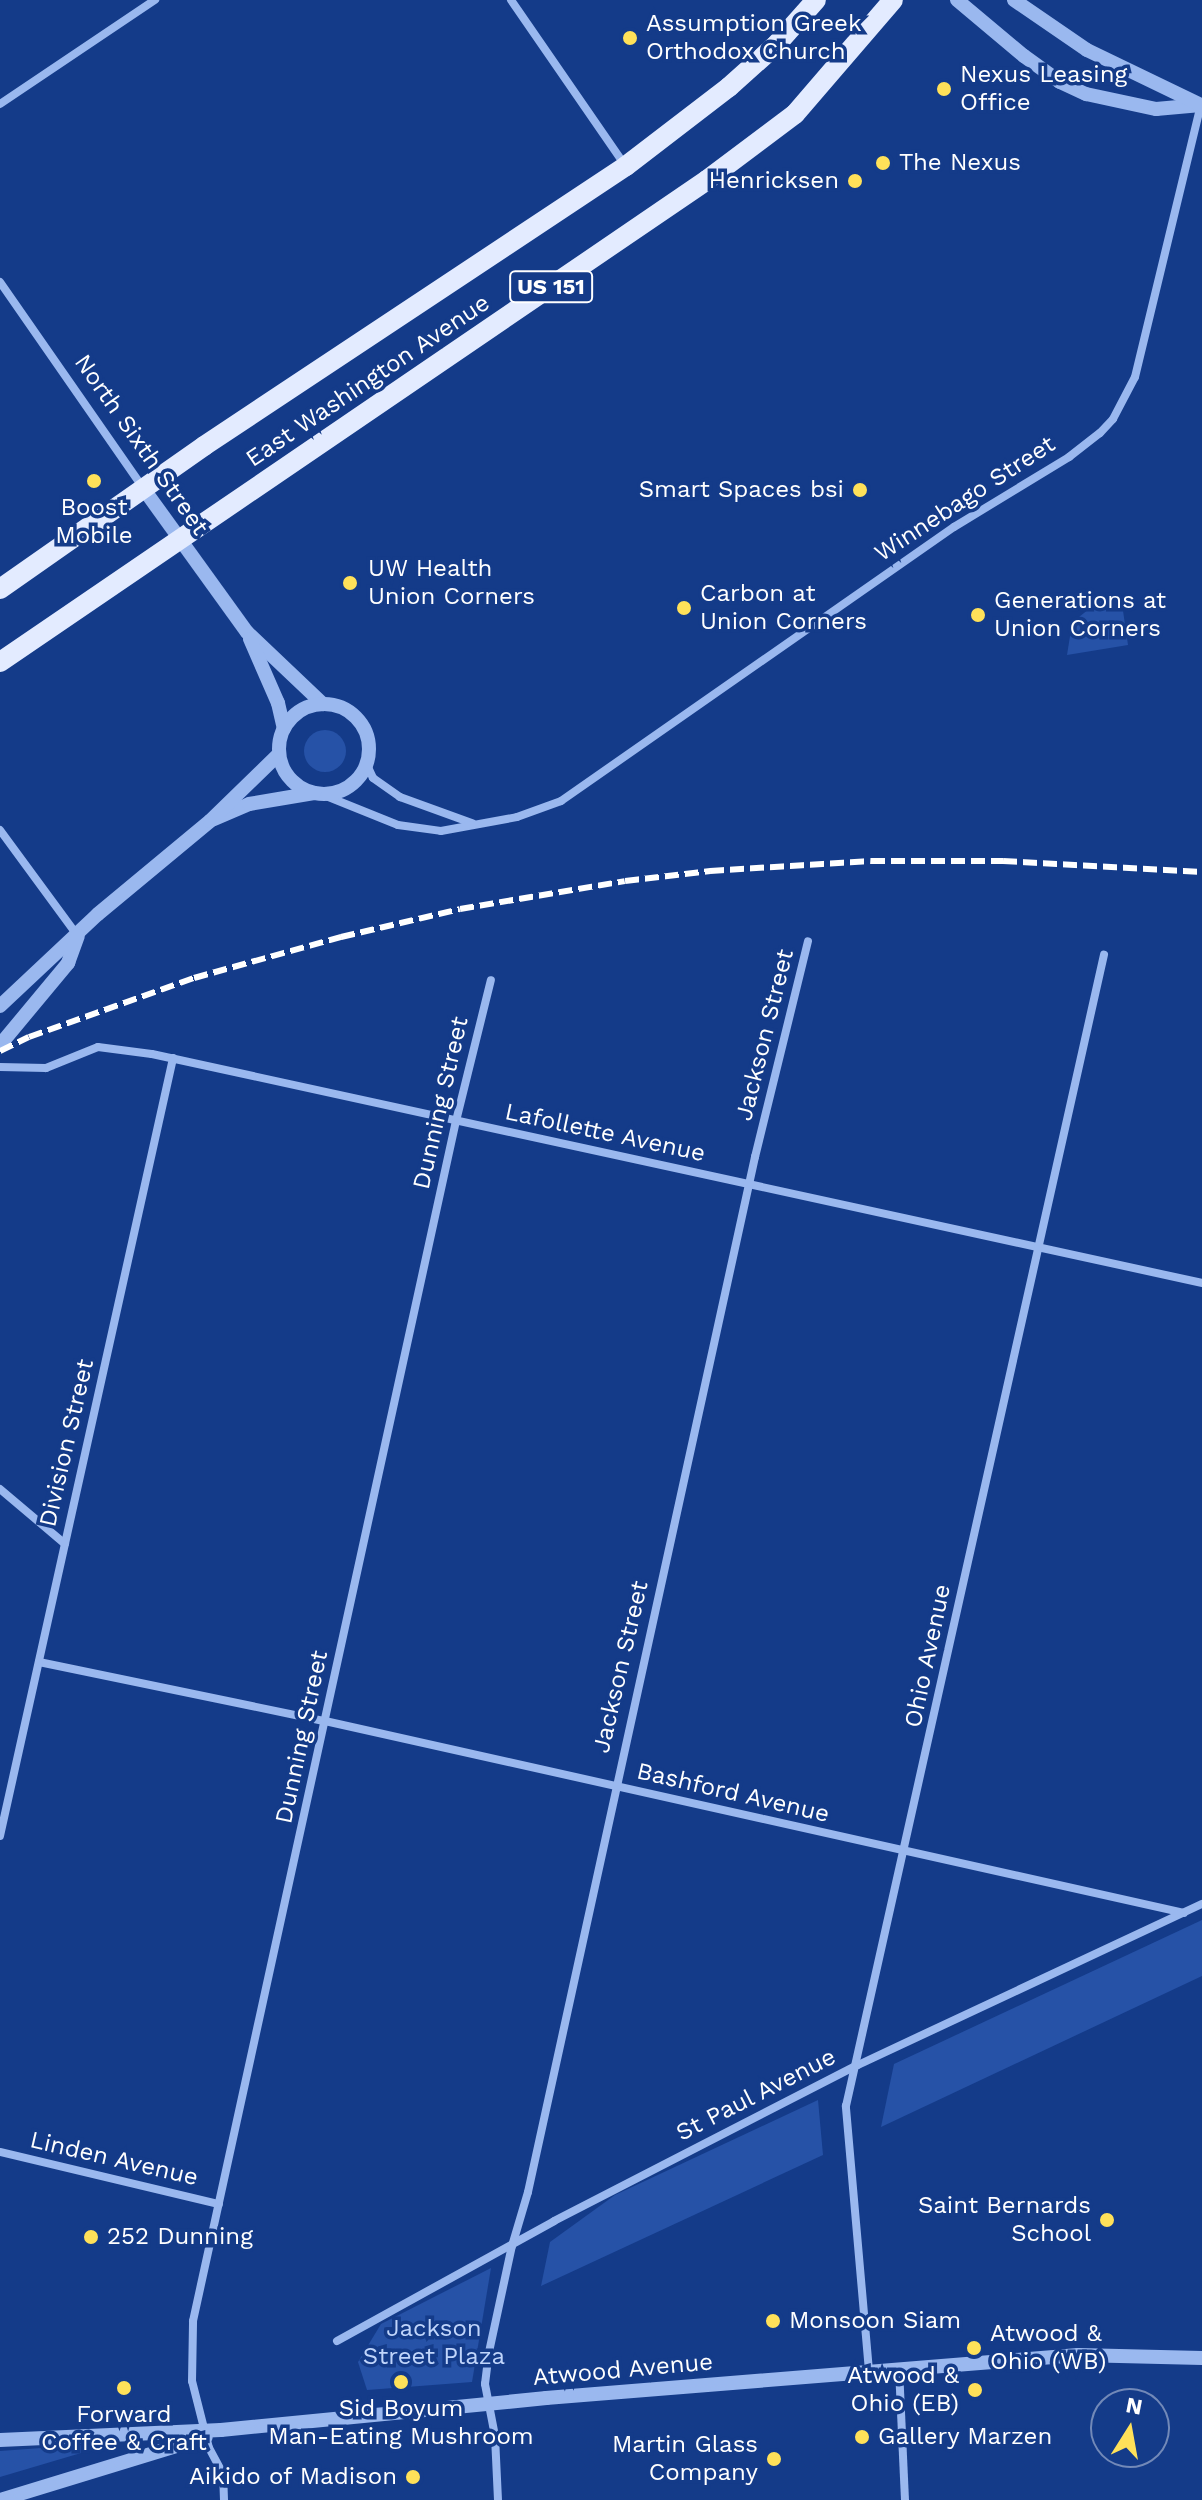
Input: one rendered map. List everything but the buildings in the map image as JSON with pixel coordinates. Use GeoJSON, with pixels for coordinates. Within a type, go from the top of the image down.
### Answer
{"type":"FeatureCollection","features":[{"type":"Feature","properties":{"kind":"main road","name":"East Washington Avenue"},"geometry":{"type":"LineString","coordinates":[[0,589],[143,488],[626,166],[765,56],[816,0]]}},
{"type":"Feature","properties":{"kind":"main road","name":"East Washington Avenue"},"geometry":{"type":"LineString","coordinates":[[0,662],[686,195],[795,114],[893,0]]}},
{"type":"Feature","properties":{"kind":"street"},"geometry":{"type":"LineString","coordinates":[[0,104],[155,0]]}},
{"type":"Feature","properties":{"kind":"street"},"geometry":{"type":"LineString","coordinates":[[511,0],[626,166]]}},
{"type":"Feature","properties":{"kind":"street"},"geometry":{"type":"LineString","coordinates":[[957,0],[1024,56],[1060,82],[1086,94],[1156,109],[1202,105]]}},
{"type":"Feature","properties":{"kind":"street"},"geometry":{"type":"LineString","coordinates":[[1014,0],[1087,50],[1202,105]]}},
{"type":"Feature","properties":{"kind":"street","name":"Winnebago Street"},"geometry":{"type":"LineString","coordinates":[[210,821],[249,804],[318,794],[418,829],[441,831],[517,817],[577,792],[954,527],[1069,457],[1113,419],[1135,377],[1202,105]]}},
{"type":"Feature","properties":{"kind":"street","name":"North Sixth Street"},"geometry":{"type":"LineString","coordinates":[[0,282],[247,632],[323,704]]}},
{"type":"Feature","properties":{"kind":"street","name":"North Sixth Street"},"geometry":{"type":"LineString","coordinates":[[247,632],[278,703],[284,728]]}},
{"type":"Feature","properties":{"kind":"street"},"geometry":{"type":"LineString","coordinates":[[323,704],[347,710],[365,729],[369,742],[367,765],[349,787],[318,794],[290,779],[279,754],[284,728],[300,711],[323,704]]}},
{"type":"Feature","properties":{"kind":"street","name":"Winnebago Street"},"geometry":{"type":"LineString","coordinates":[[0,1006],[98,914],[210,821],[279,754]]}},
{"type":"Feature","properties":{"kind":"street","name":"Winnebago Street"},"geometry":{"type":"LineString","coordinates":[[367,765],[373,778],[400,797],[476,824]]}},
{"type":"Feature","properties":{"kind":"street"},"geometry":{"type":"LineString","coordinates":[[0,830],[78,935]]}},
{"type":"Feature","properties":{"kind":"street","name":"Winnebago Street"},"geometry":{"type":"LineString","coordinates":[[0,1045],[68,963],[78,935]]}},
{"type":"Feature","properties":{"kind":"street","name":"Jackson Street"},"geometry":{"type":"LineString","coordinates":[[498,2500],[495,2436],[486,2374],[614,1787],[808,941]]}},
{"type":"Feature","properties":{"kind":"street","name":"Ohio Avenue"},"geometry":{"type":"LineString","coordinates":[[869,2371],[846,2106],[858,2065],[1104,955]]}},
{"type":"Feature","properties":{"kind":"street","name":"Dunning Street"},"geometry":{"type":"LineString","coordinates":[[224,2500],[223,2474],[205,2434],[192,2381],[190,2353],[219,2204],[456,1121],[491,980]]}},
{"type":"Feature","properties":{"kind":"street","name":"Lafollette Avenue"},"geometry":{"type":"LineString","coordinates":[[0,1067],[46,1068],[98,1047],[173,1058],[1202,1283]]}},
{"type":"Feature","properties":{"kind":"street","name":"Division Street"},"geometry":{"type":"LineString","coordinates":[[0,1836],[173,1058]]}},
{"type":"Feature","properties":{"kind":"street"},"geometry":{"type":"LineString","coordinates":[[0,1490],[65,1544]]}},
{"type":"Feature","properties":{"kind":"street","name":"Bashford Avenue"},"geometry":{"type":"LineString","coordinates":[[39,1662],[325,1721],[1184,1913]]}},
{"type":"Feature","properties":{"kind":"street","name":"St Paul Avenue"},"geometry":{"type":"LineString","coordinates":[[337,2341],[858,2065],[1202,1904]]}},
{"type":"Feature","properties":{"kind":"street","name":"Linden Avenue"},"geometry":{"type":"LineString","coordinates":[[0,2152],[219,2204]]}},
{"type":"Feature","properties":{"kind":"street","name":"Atwood Avenue"},"geometry":{"type":"LineString","coordinates":[[0,2440],[205,2434],[489,2403],[899,2367],[1078,2355],[1202,2358]]}},
{"type":"Feature","properties":{"kind":"street"},"geometry":{"type":"LineString","coordinates":[[899,2367],[905,2500]]}},
{"type":"Feature","properties":{"kind":"street"},"geometry":{"type":"LineString","coordinates":[[0,2500],[205,2434]]}},
{"type":"Feature","properties":{"kind":"green space"},"geometry":{"type":"Polygon","coordinates":[[[1121,597],[1128,645],[1067,655],[1071,630],[1079,617],[1099,601],[1121,597]]]}},
{"type":"Feature","properties":{"kind":"green space"},"geometry":{"type":"Polygon","coordinates":[[[325,730],[340,736],[346,751],[340,766],[325,772],[310,766],[304,751],[310,736],[325,730]]]}},
{"type":"Feature","properties":{"kind":"green space"},"geometry":{"type":"Polygon","coordinates":[[[1202,1920],[1202,1976],[881,2127],[894,2064],[1202,1920]]]}},
{"type":"Feature","properties":{"kind":"green space"},"geometry":{"type":"Polygon","coordinates":[[[818,2100],[823,2155],[541,2286],[550,2242],[615,2195],[818,2100]]]}},
{"type":"Feature","properties":{"kind":"green space","name":"Jackson Street Plaza"},"geometry":{"type":"Polygon","coordinates":[[[491,2268],[472,2382],[367,2390],[358,2362],[381,2324],[491,2268]]]}},
{"type":"Feature","properties":{"kind":"green space"},"geometry":{"type":"Polygon","coordinates":[[[108,2445],[0,2477],[0,2451],[108,2445]]]}},
{"type":"Feature","properties":{"kind":"railway"},"geometry":{"type":"LineString","coordinates":[[0,1051],[29,1037],[194,978],[341,937],[460,909],[625,881],[710,871],[871,861],[1003,861],[1202,872]]}},
{"type":"Feature","properties":{"kind":"place","name":"Assumption Greek Orthodox Church"},"geometry":{"type":"Point","coordinates":[630,38]}},
{"type":"Feature","properties":{"kind":"place","name":"Nexus Leasing Office"},"geometry":{"type":"Point","coordinates":[944,89]}},
{"type":"Feature","properties":{"kind":"place","name":"The Nexus"},"geometry":{"type":"Point","coordinates":[883,163]}},
{"type":"Feature","properties":{"kind":"place","name":"Henricksen"},"geometry":{"type":"Point","coordinates":[855,181]}},
{"type":"Feature","properties":{"kind":"place","name":"Boost Mobile"},"geometry":{"type":"Point","coordinates":[94,481]}},
{"type":"Feature","properties":{"kind":"place","name":"Smart Spaces bsi"},"geometry":{"type":"Point","coordinates":[860,490]}},
{"type":"Feature","properties":{"kind":"place","name":"UW Health Union Corners"},"geometry":{"type":"Point","coordinates":[350,583]}},
{"type":"Feature","properties":{"kind":"place","name":"Carbon at Union Corners"},"geometry":{"type":"Point","coordinates":[684,608]}},
{"type":"Feature","properties":{"kind":"place","name":"Generations at Union Corners"},"geometry":{"type":"Point","coordinates":[978,615]}},
{"type":"Feature","properties":{"kind":"place","name":"Saint Bernards School"},"geometry":{"type":"Point","coordinates":[1107,2220]}},
{"type":"Feature","properties":{"kind":"place","name":"252 Dunning"},"geometry":{"type":"Point","coordinates":[91,2237]}},
{"type":"Feature","properties":{"kind":"place","name":"Monsoon Siam"},"geometry":{"type":"Point","coordinates":[773,2321]}},
{"type":"Feature","properties":{"kind":"place","name":"Atwood & Ohio (WB)"},"geometry":{"type":"Point","coordinates":[974,2348]}},
{"type":"Feature","properties":{"kind":"place","name":"Sid Boyum Man-Eating Mushroom"},"geometry":{"type":"Point","coordinates":[401,2382]}},
{"type":"Feature","properties":{"kind":"place","name":"Forward Coffee & Craft"},"geometry":{"type":"Point","coordinates":[124,2388]}},
{"type":"Feature","properties":{"kind":"place","name":"Atwood & Ohio (EB)"},"geometry":{"type":"Point","coordinates":[975,2390]}},
{"type":"Feature","properties":{"kind":"place","name":"Gallery Marzen"},"geometry":{"type":"Point","coordinates":[862,2437]}},
{"type":"Feature","properties":{"kind":"place","name":"Martin Glass Company"},"geometry":{"type":"Point","coordinates":[774,2459]}},
{"type":"Feature","properties":{"kind":"place","name":"Aikido of Madison"},"geometry":{"type":"Point","coordinates":[413,2477]}}]}
